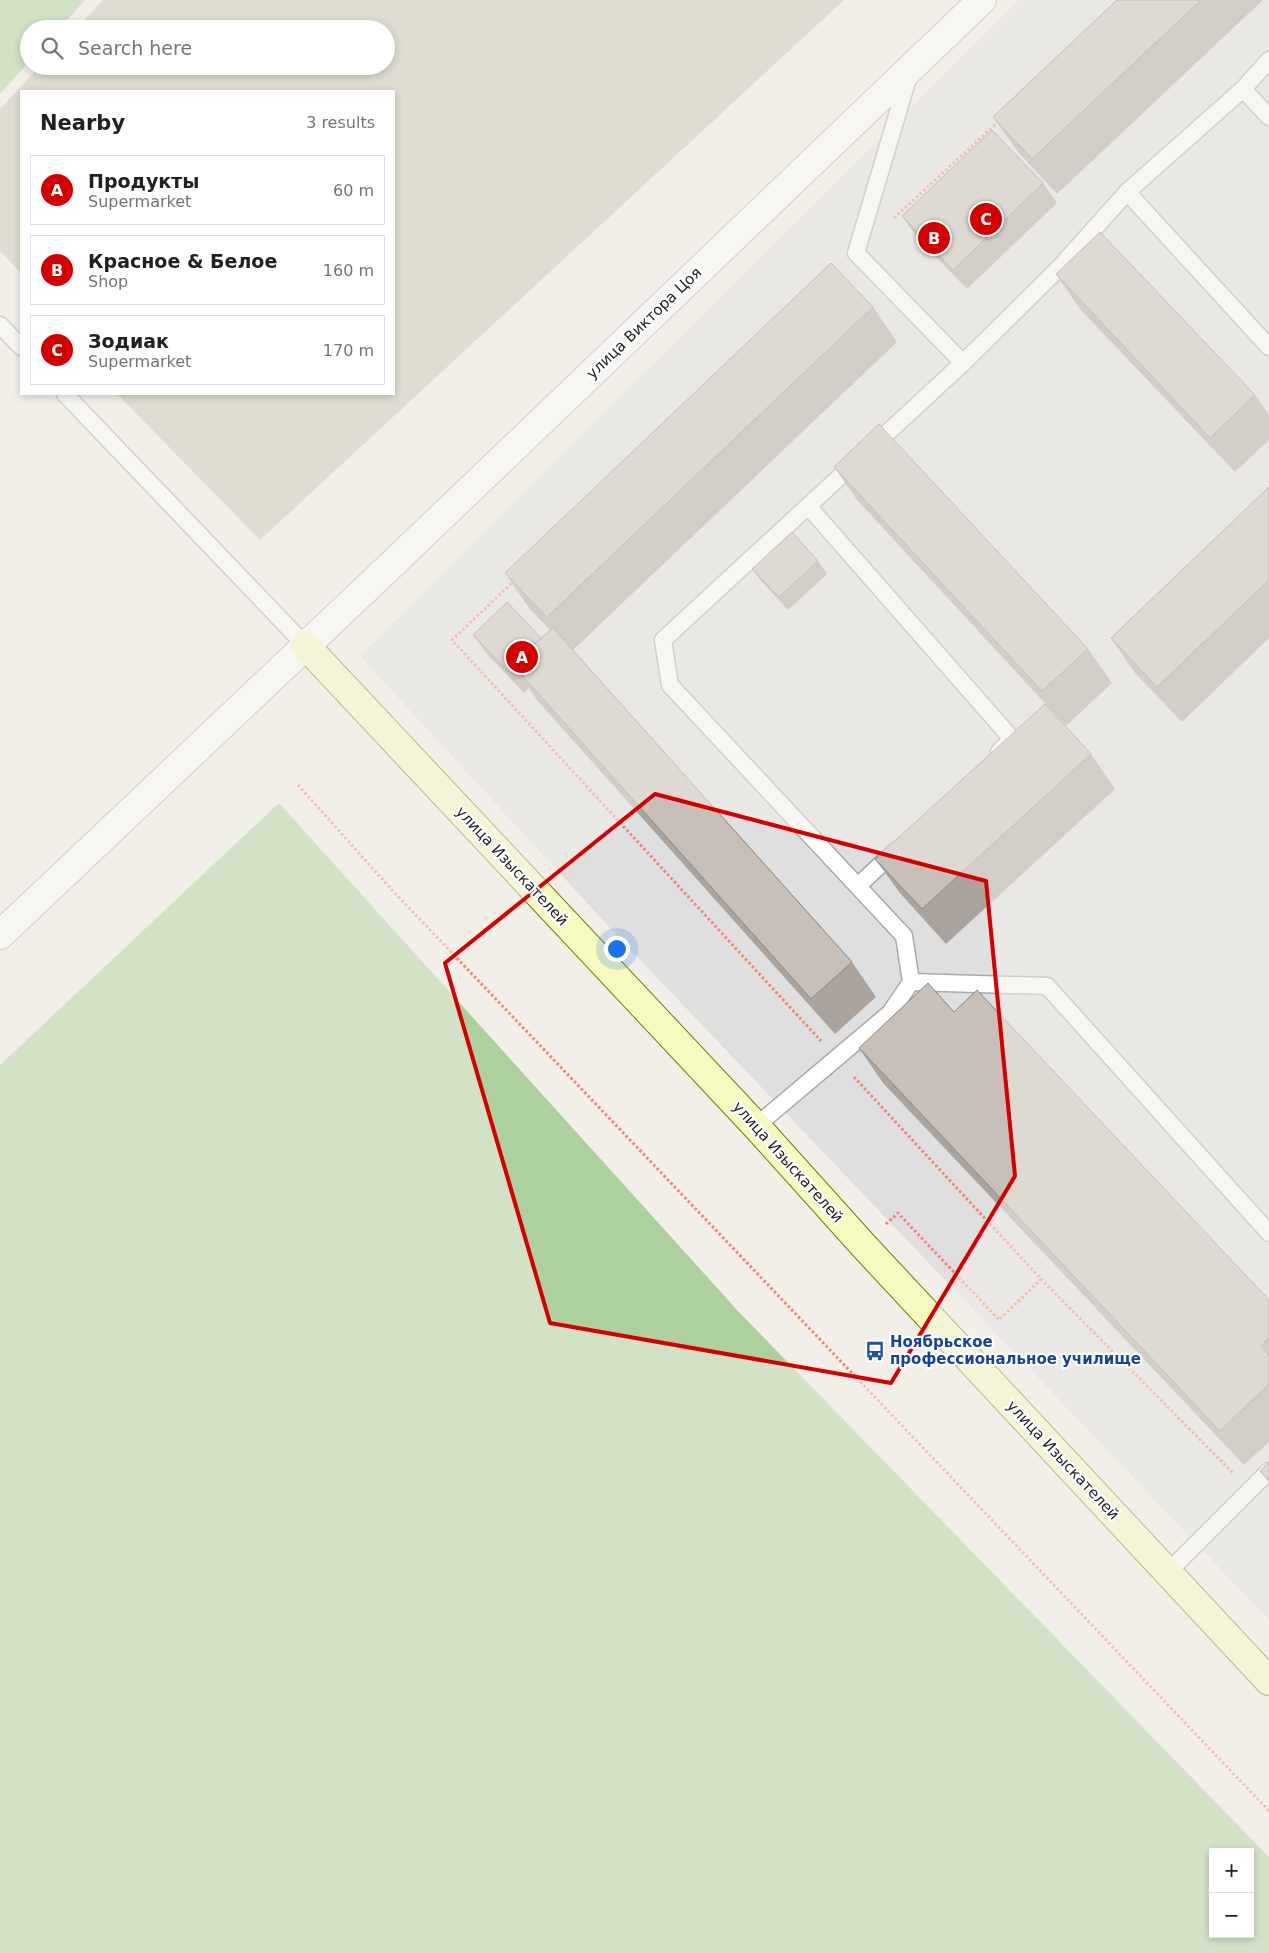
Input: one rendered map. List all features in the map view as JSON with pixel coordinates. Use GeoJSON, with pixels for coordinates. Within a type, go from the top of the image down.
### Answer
{"type":"FeatureCollection","features":[{"type":"Feature","properties":{"kind":"street","name":"улица Виктора Цоя"},"geometry":{"type":"LineString","coordinates":[[0,935],[982,0]]}},
{"type":"Feature","properties":{"kind":"street","name":"улица Изыскателей"},"geometry":{"type":"LineString","coordinates":[[305,645],[756,1126],[863,1245],[1269,1681]]}},
{"type":"Feature","properties":{"kind":"lane"},"geometry":{"type":"LineString","coordinates":[[756,1126],[890,1013],[911,982],[904,936],[670,685],[663,640],[963,363],[1060,267],[1128,192],[1243,89],[1269,60]]}},
{"type":"Feature","properties":{"kind":"lane"},"geometry":{"type":"LineString","coordinates":[[911,66],[856,253],[963,363]]}},
{"type":"Feature","properties":{"kind":"lane"},"geometry":{"type":"LineString","coordinates":[[1243,89],[1269,117]]}},
{"type":"Feature","properties":{"kind":"lane"},"geometry":{"type":"LineString","coordinates":[[1128,192],[1269,346]]}},
{"type":"Feature","properties":{"kind":"lane"},"geometry":{"type":"LineString","coordinates":[[0,325],[20,346]]}},
{"type":"Feature","properties":{"kind":"lane"},"geometry":{"type":"LineString","coordinates":[[67,395],[305,645]]}},
{"type":"Feature","properties":{"kind":"lane"},"geometry":{"type":"LineString","coordinates":[[808,506],[1012,739],[984,766]]}},
{"type":"Feature","properties":{"kind":"lane"},"geometry":{"type":"LineString","coordinates":[[858,886],[907,839]]}},
{"type":"Feature","properties":{"kind":"lane"},"geometry":{"type":"LineString","coordinates":[[911,982],[1047,986],[1269,1233]]}},
{"type":"Feature","properties":{"kind":"lane"},"geometry":{"type":"LineString","coordinates":[[1168,1572],[1269,1471]]}},
{"type":"Feature","properties":{"kind":"path"},"geometry":{"type":"LineString","coordinates":[[892,220],[1000,120]]}},
{"type":"Feature","properties":{"kind":"path"},"geometry":{"type":"LineString","coordinates":[[517,578],[452,640],[1041,1279],[1249,1490]]}},
{"type":"Feature","properties":{"kind":"path"},"geometry":{"type":"LineString","coordinates":[[298,785],[392,890],[1269,1810]]}},
{"type":"Feature","properties":{"kind":"path"},"geometry":{"type":"LineString","coordinates":[[863,1245],[898,1213],[999,1320],[1041,1279]]}},
{"type":"Feature","properties":{"kind":"highlighted area"},"geometry":{"type":"Polygon","coordinates":[[[655,794],[986,881],[1015,1176],[891,1383],[550,1323],[445,963],[655,794]]]}},
{"type":"Feature","properties":{"kind":"shaded area"},"geometry":{"type":"Polygon","coordinates":[[[103,0],[844,0],[260,540],[118,395],[395,395],[395,90],[20,90],[20,272],[0,251],[0,109],[32,75],[395,75],[395,20],[84,20],[103,0]]]}},
{"type":"Feature","properties":{"kind":"shaded area"},"geometry":{"type":"Polygon","coordinates":[[[1019,0],[1269,0],[1269,1620],[623,942],[360,656],[1019,0]]]}},
{"type":"Feature","properties":{"kind":"green space"},"geometry":{"type":"Polygon","coordinates":[[[0,0],[85,0],[67,20],[20,20],[20,72],[0,94],[0,0]]]}},
{"type":"Feature","properties":{"kind":"green space"},"geometry":{"type":"Polygon","coordinates":[[[279,803],[738,1311],[1269,1857],[1269,1953],[0,1953],[0,1065],[279,803]]]}},
{"type":"Feature","properties":{"kind":"building"},"geometry":{"type":"Polygon","coordinates":[[[1117,0],[1201,0],[1032,159],[993,117],[1117,0]]]}},
{"type":"Feature","properties":{"kind":"building"},"geometry":{"type":"Polygon","coordinates":[[[992,130],[1043,183],[953,270],[902,216],[992,130]]]}},
{"type":"Feature","properties":{"kind":"building"},"geometry":{"type":"Polygon","coordinates":[[[1100,232],[1255,395],[1210,438],[1056,274],[1100,232]]]}},
{"type":"Feature","properties":{"kind":"building"},"geometry":{"type":"Polygon","coordinates":[[[831,263],[873,307],[547,617],[505,573],[831,263]]]}},
{"type":"Feature","properties":{"kind":"building"},"geometry":{"type":"Polygon","coordinates":[[[879,424],[1088,649],[1042,691],[834,467],[879,424]]]}},
{"type":"Feature","properties":{"kind":"building"},"geometry":{"type":"Polygon","coordinates":[[[1269,487],[1269,580],[1157,687],[1111,638],[1269,487]]]}},
{"type":"Feature","properties":{"kind":"building"},"geometry":{"type":"Polygon","coordinates":[[[792,532],[818,561],[779,597],[752,569],[792,532]]]}},
{"type":"Feature","properties":{"kind":"building"},"geometry":{"type":"Polygon","coordinates":[[[507,602],[541,638],[512,664],[515,669],[510,673],[473,635],[507,602]]]}},
{"type":"Feature","properties":{"kind":"building"},"geometry":{"type":"Polygon","coordinates":[[[553,628],[852,962],[811,999],[512,664],[553,628]]]}},
{"type":"Feature","properties":{"kind":"building"},"geometry":{"type":"Polygon","coordinates":[[[1045,704],[1091,754],[922,909],[875,859],[1045,704]]]}},
{"type":"Feature","properties":{"kind":"building"},"geometry":{"type":"Polygon","coordinates":[[[928,983],[954,1012],[977,990],[1269,1300],[1269,1338],[1261,1346],[1269,1355],[1269,1384],[1220,1431],[859,1048],[928,983]]]}},
{"type":"Feature","properties":{"kind":"building"},"geometry":{"type":"Polygon","coordinates":[[[1269,1462],[1269,1480],[1260,1471],[1269,1462]]]}},
{"type":"Feature","properties":{"kind":"place","name":"Зодиак"},"geometry":{"type":"Point","coordinates":[986,219]}},
{"type":"Feature","properties":{"kind":"place","name":"Красное & Белое"},"geometry":{"type":"Point","coordinates":[934,238]}},
{"type":"Feature","properties":{"kind":"place","name":"Продукты"},"geometry":{"type":"Point","coordinates":[522,657]}},
{"type":"Feature","properties":{"kind":"place","name":"Ноябрьское профессиональное училище"},"geometry":{"type":"Point","coordinates":[875,1351]}}]}
